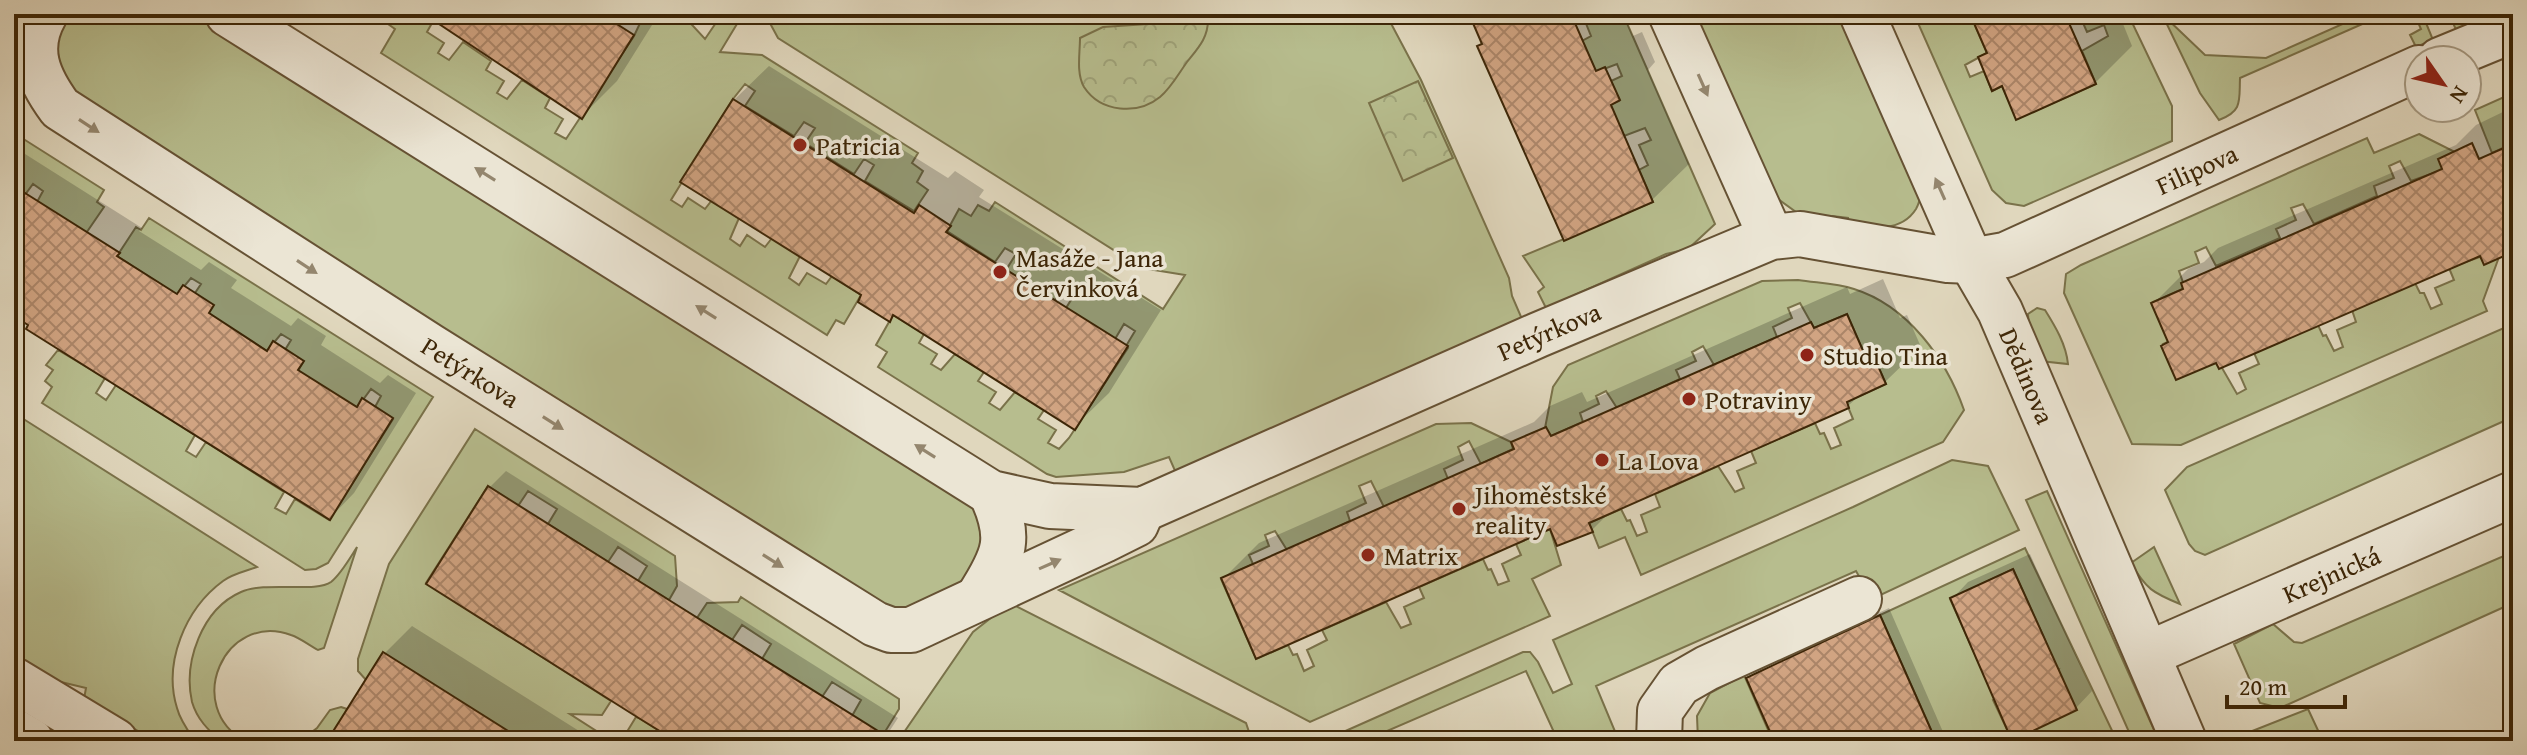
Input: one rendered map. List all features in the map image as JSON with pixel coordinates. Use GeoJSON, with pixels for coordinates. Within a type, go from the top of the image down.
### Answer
{"type":"FeatureCollection","features":[{"type":"Feature","properties":{"kind":"street","name":"Petýrkova"},"geometry":{"type":"LineString","coordinates":[[45,14],[33,49],[37,71],[60,108],[440,353],[853,611],[891,630],[911,630],[1136,524],[1142,510]]}},
{"type":"Feature","properties":{"kind":"street","name":"Petýrkova"},"geometry":{"type":"LineString","coordinates":[[228,14],[991,493],[1050,506],[1142,510],[1552,329],[1771,237],[1800,234],[1948,260],[1971,261]]}},
{"type":"Feature","properties":{"kind":"street"},"geometry":{"type":"LineString","coordinates":[[1671,14],[1771,237]]}},
{"type":"Feature","properties":{"kind":"street","name":"Dědinova"},"geometry":{"type":"LineString","coordinates":[[1862,14],[1971,261],[2000,311],[2184,741]]}},
{"type":"Feature","properties":{"kind":"street"},"geometry":{"type":"LineString","coordinates":[[2479,44],[2513,30]]}},
{"type":"Feature","properties":{"kind":"street","name":"Filipova"},"geometry":{"type":"LineString","coordinates":[[1971,261],[2021,249],[2403,75]]}},
{"type":"Feature","properties":{"kind":"street"},"geometry":{"type":"LineString","coordinates":[[979,596],[998,565],[1004,543],[1002,517],[991,493]]}},
{"type":"Feature","properties":{"kind":"street","name":"Krejnická"},"geometry":{"type":"LineString","coordinates":[[2148,654],[2513,494]]}},
{"type":"Feature","properties":{"kind":"street"},"geometry":{"type":"LineString","coordinates":[[1659,741],[1660,711],[1679,684],[1707,668],[1859,599]]}},
{"type":"Feature","properties":{"kind":"street"},"geometry":{"type":"LineString","coordinates":[[14,680],[115,741]]}},
{"type":"Feature","properties":{"kind":"street"},"geometry":{"type":"LineString","coordinates":[[14,731],[31,741]]}},
{"type":"Feature","properties":{"kind":"green space"},"geometry":{"type":"Polygon","coordinates":[[[68,14],[206,14],[979,496],[992,523],[970,582],[920,606],[893,612],[84,114],[53,52],[68,14]]]}},
{"type":"Feature","properties":{"kind":"green space"},"geometry":{"type":"Polygon","coordinates":[[[395,14],[418,14],[432,23],[427,32],[444,43],[438,53],[449,60],[463,42],[491,61],[486,70],[504,81],[497,93],[507,99],[522,80],[550,98],[545,108],[563,119],[555,133],[566,139],[634,36],[642,19],[635,14],[682,14],[705,39],[722,14],[743,14],[720,52],[762,55],[918,153],[912,163],[923,171],[917,182],[928,190],[914,211],[865,181],[874,165],[864,159],[854,174],[805,143],[815,128],[804,122],[794,136],[745,106],[755,91],[745,84],[733,99],[671,200],[682,207],[688,198],[705,209],[712,200],[739,218],[730,239],[740,246],[747,235],[765,247],[772,238],[800,256],[789,278],[799,285],[807,273],[826,284],[832,276],[861,295],[844,324],[836,320],[827,335],[381,53],[395,29],[388,24],[395,14]]]}},
{"type":"Feature","properties":{"kind":"green space"},"geometry":{"type":"Polygon","coordinates":[[[765,14],[1080,14],[1080,22],[1100,14],[1386,14],[1421,80],[1509,278],[1512,296],[1522,319],[1176,473],[1169,457],[1124,472],[1056,477],[1047,474],[878,367],[887,352],[876,345],[893,315],[924,334],[919,343],[937,354],[931,364],[941,370],[955,354],[984,372],[978,381],[996,392],[989,403],[1000,410],[1015,392],[1044,410],[1038,419],[1056,430],[1048,443],[1059,449],[1128,348],[1126,346],[1135,331],[1124,324],[1115,339],[1066,308],[1076,292],[1065,286],[1055,300],[1006,270],[1016,254],[1005,248],[995,262],[947,231],[959,209],[971,216],[978,205],[989,211],[995,202],[1163,309],[1185,275],[1142,268],[778,38],[765,14]]]}},
{"type":"Feature","properties":{"kind":"green space"},"geometry":{"type":"Polygon","coordinates":[[[1623,14],[1715,224],[1688,249],[1666,254],[1546,308],[1538,292],[1544,287],[1523,256],[1653,202],[1639,170],[1648,165],[1639,145],[1651,140],[1645,128],[1624,136],[1610,105],[1619,101],[1611,81],[1622,76],[1617,64],[1596,72],[1582,41],[1591,36],[1583,16],[1623,14]]]}},
{"type":"Feature","properties":{"kind":"green space"},"geometry":{"type":"Polygon","coordinates":[[[1687,14],[1850,14],[1924,183],[1910,217],[1885,227],[1848,224],[1848,218],[1833,216],[1832,222],[1803,217],[1771,194],[1687,14]]]}},
{"type":"Feature","properties":{"kind":"green space"},"geometry":{"type":"Polygon","coordinates":[[[1914,14],[1970,14],[1987,53],[1965,65],[1970,77],[1984,71],[1992,91],[2002,86],[2017,119],[2096,84],[2082,51],[2108,36],[2104,25],[2087,32],[2079,14],[2128,14],[2172,106],[2172,141],[2024,206],[2006,203],[1992,190],[1914,14]]]}},
{"type":"Feature","properties":{"kind":"green space"},"geometry":{"type":"Polygon","coordinates":[[[2162,14],[2205,55],[2266,58],[2365,14],[2385,14],[2240,78],[2236,109],[2219,120],[2200,93],[2162,14]]]}},
{"type":"Feature","properties":{"kind":"green space"},"geometry":{"type":"Polygon","coordinates":[[[2430,14],[2445,14],[2426,23],[2433,40],[2423,44],[2414,44],[2410,35],[2421,29],[2417,20],[2430,14]]]}},
{"type":"Feature","properties":{"kind":"green space"},"geometry":{"type":"Polygon","coordinates":[[[2449,14],[2473,14],[2477,22],[2457,32],[2449,14]]]}},
{"type":"Feature","properties":{"kind":"green space"},"geometry":{"type":"Polygon","coordinates":[[[1208,20],[1204,38],[1198,47],[1168,89],[1151,103],[1131,109],[1110,106],[1091,96],[1084,87],[1079,69],[1080,38],[1103,27],[1208,20]]]}},
{"type":"Feature","properties":{"kind":"green space"},"geometry":{"type":"Polygon","coordinates":[[[1418,81],[1453,158],[1403,181],[1369,103],[1418,81]]]}},
{"type":"Feature","properties":{"kind":"green space"},"geometry":{"type":"Polygon","coordinates":[[[2513,93],[2513,136],[2509,138],[2512,144],[2492,153],[2481,124],[2483,124],[2483,106],[2513,93]]]}},
{"type":"Feature","properties":{"kind":"green space"},"geometry":{"type":"Polygon","coordinates":[[[14,133],[104,190],[97,202],[104,207],[80,242],[37,202],[43,191],[33,184],[19,203],[14,200],[14,133]]]}},
{"type":"Feature","properties":{"kind":"green space"},"geometry":{"type":"Polygon","coordinates":[[[2419,134],[2453,151],[2448,168],[2411,181],[2400,161],[2389,166],[2394,178],[2374,186],[2377,196],[2314,224],[2303,204],[2291,208],[2296,220],[2276,229],[2280,238],[2216,266],[2206,247],[2195,252],[2199,263],[2179,271],[2185,288],[2153,302],[2170,341],[2163,344],[2178,378],[2218,361],[2237,394],[2246,389],[2239,373],[2259,364],[2254,353],[2318,325],[2334,351],[2343,347],[2337,330],[2356,322],[2352,310],[2415,283],[2420,293],[2424,293],[2431,309],[2442,304],[2435,288],[2454,280],[2449,268],[2488,254],[2499,257],[2483,301],[2487,311],[2181,445],[2132,444],[2064,293],[2066,274],[2367,138],[2374,153],[2419,134]]]}},
{"type":"Feature","properties":{"kind":"green space"},"geometry":{"type":"Polygon","coordinates":[[[149,218],[433,397],[328,563],[316,569],[305,570],[42,403],[52,387],[45,381],[53,370],[46,365],[58,350],[105,378],[96,393],[106,400],[116,385],[195,435],[186,451],[196,457],[206,442],[284,492],[275,508],[286,514],[295,499],[329,520],[393,419],[375,407],[381,396],[371,389],[357,408],[298,371],[303,362],[285,350],[291,340],[281,334],[267,351],[208,314],[195,293],[201,284],[191,278],[177,295],[117,256],[136,227],[141,230],[149,218]]]}},
{"type":"Feature","properties":{"kind":"green space"},"geometry":{"type":"Polygon","coordinates":[[[1798,280],[1854,289],[1873,297],[1908,321],[1936,354],[1964,410],[1943,442],[1641,575],[1625,537],[1599,548],[1589,523],[1621,509],[1637,536],[1647,532],[1641,515],[1660,507],[1655,494],[1718,466],[1735,492],[1744,488],[1737,471],[1756,463],[1751,451],[1815,423],[1820,434],[1824,433],[1831,449],[1841,445],[1834,428],[1853,419],[1846,402],[1886,384],[1871,350],[1864,353],[1847,314],[1814,328],[1800,303],[1788,308],[1792,318],[1773,327],[1777,337],[1714,365],[1703,346],[1692,352],[1696,361],[1676,370],[1680,379],[1617,408],[1606,391],[1596,396],[1599,404],[1580,413],[1583,422],[1551,436],[1545,428],[1553,387],[1568,365],[1762,281],[1798,280]]]}},
{"type":"Feature","properties":{"kind":"green space"},"geometry":{"type":"Polygon","coordinates":[[[2037,308],[2045,310],[2056,329],[2068,364],[2040,361],[2030,341],[2028,314],[2037,308]]]}},
{"type":"Feature","properties":{"kind":"green space"},"geometry":{"type":"Polygon","coordinates":[[[2513,324],[2513,417],[2205,555],[2189,544],[2165,490],[2187,467],[2513,324]]]}},
{"type":"Feature","properties":{"kind":"green space"},"geometry":{"type":"Polygon","coordinates":[[[14,413],[257,567],[227,579],[210,593],[198,606],[180,638],[175,655],[173,691],[180,717],[195,741],[155,741],[84,699],[86,688],[32,675],[14,663],[14,413]]]}},
{"type":"Feature","properties":{"kind":"green space"},"geometry":{"type":"Polygon","coordinates":[[[1471,423],[1511,442],[1513,449],[1481,464],[1469,441],[1458,447],[1463,460],[1444,469],[1448,479],[1384,507],[1371,481],[1359,486],[1366,503],[1347,512],[1350,521],[1287,550],[1275,531],[1265,535],[1269,546],[1249,555],[1253,564],[1221,579],[1256,659],[1288,645],[1293,655],[1297,654],[1304,671],[1314,666],[1307,650],[1327,640],[1322,630],[1386,602],[1401,628],[1411,624],[1404,607],[1424,598],[1419,587],[1483,559],[1498,585],[1509,581],[1502,564],[1521,555],[1516,544],[1550,529],[1561,565],[1532,579],[1550,616],[1310,722],[1059,590],[1436,424],[1471,423]]]}},
{"type":"Feature","properties":{"kind":"green space"},"geometry":{"type":"Polygon","coordinates":[[[475,429],[675,556],[677,586],[669,600],[638,581],[647,566],[618,547],[608,562],[548,524],[557,509],[528,491],[518,506],[488,486],[426,583],[611,701],[602,715],[570,714],[612,741],[524,741],[366,680],[358,671],[358,659],[389,564],[475,429]]]}},
{"type":"Feature","properties":{"kind":"green space"},"geometry":{"type":"Polygon","coordinates":[[[1952,460],[1988,466],[2019,530],[1872,599],[1856,571],[1596,686],[1619,741],[1558,741],[1526,671],[1364,741],[1323,741],[1523,652],[1530,652],[1538,662],[1553,693],[1572,684],[1553,640],[1952,460]]]}},
{"type":"Feature","properties":{"kind":"green space"},"geometry":{"type":"Polygon","coordinates":[[[2047,491],[2159,741],[2133,741],[2026,500],[2047,491]]]}},
{"type":"Feature","properties":{"kind":"green space"},"geometry":{"type":"Polygon","coordinates":[[[357,547],[324,648],[318,650],[291,635],[267,631],[247,637],[231,649],[220,666],[215,686],[217,707],[226,726],[245,741],[221,741],[207,728],[192,702],[190,670],[198,638],[206,624],[227,600],[241,592],[263,587],[314,587],[331,582],[357,547]]]}},
{"type":"Feature","properties":{"kind":"green space"},"geometry":{"type":"Polygon","coordinates":[[[2154,547],[2180,604],[2151,589],[2131,563],[2154,547]]]}},
{"type":"Feature","properties":{"kind":"green space"},"geometry":{"type":"Polygon","coordinates":[[[2025,548],[2117,741],[1936,741],[1880,615],[2025,548]],[[2013,569],[1950,599],[1981,668],[2045,640],[2013,569]],[[2058,670],[1993,700],[2012,740],[2058,670]]]}},
{"type":"Feature","properties":{"kind":"green space"},"geometry":{"type":"Polygon","coordinates":[[[2513,552],[2513,603],[2280,708],[2260,703],[2234,644],[2273,624],[2294,642],[2302,643],[2513,552]]]}},
{"type":"Feature","properties":{"kind":"green space"},"geometry":{"type":"Polygon","coordinates":[[[741,597],[899,699],[899,709],[883,735],[852,716],[861,700],[832,682],[822,697],[762,659],[771,644],[742,625],[732,640],[697,618],[707,603],[738,602],[741,597]]]}},
{"type":"Feature","properties":{"kind":"green space"},"geometry":{"type":"Polygon","coordinates":[[[1010,603],[1246,723],[1252,741],[898,741],[973,632],[1010,603]]]}},
{"type":"Feature","properties":{"kind":"green space"},"geometry":{"type":"Polygon","coordinates":[[[1744,675],[1773,741],[1698,741],[1697,716],[1710,693],[1744,675]]]}},
{"type":"Feature","properties":{"kind":"green space"},"geometry":{"type":"Polygon","coordinates":[[[347,709],[339,741],[300,741],[317,728],[330,710],[347,709]]]}},
{"type":"Feature","properties":{"kind":"green space"},"geometry":{"type":"Polygon","coordinates":[[[2308,709],[2323,741],[2227,741],[2308,709]]]}},
{"type":"Feature","properties":{"kind":"green space"},"geometry":{"type":"Polygon","coordinates":[[[636,717],[675,741],[632,741],[628,730],[636,717]]]}},
{"type":"Feature","properties":{"kind":"building"},"geometry":{"type":"Polygon","coordinates":[[[424,14],[601,14],[634,35],[582,119],[424,14]]]}},
{"type":"Feature","properties":{"kind":"building"},"geometry":{"type":"Polygon","coordinates":[[[1469,14],[1571,14],[1596,71],[1605,67],[1620,100],[1611,105],[1653,202],[1564,241],[1477,46],[1482,44],[1469,14]]]}},
{"type":"Feature","properties":{"kind":"building"},"geometry":{"type":"Polygon","coordinates":[[[1970,14],[2065,14],[2096,84],[2016,120],[2002,86],[1992,91],[1978,57],[1987,53],[1970,14]]]}},
{"type":"Feature","properties":{"kind":"building"},"geometry":{"type":"Polygon","coordinates":[[[733,99],[914,213],[919,205],[951,226],[946,232],[1128,346],[1075,430],[893,315],[890,322],[858,302],[861,295],[680,182],[733,99]]]}},
{"type":"Feature","properties":{"kind":"building"},"geometry":{"type":"Polygon","coordinates":[[[2472,143],[2479,159],[2513,144],[2513,252],[2484,265],[2480,256],[2219,369],[2216,363],[2176,380],[2161,346],[2168,342],[2151,303],[2183,289],[2181,283],[2442,169],[2438,159],[2472,143]]]}},
{"type":"Feature","properties":{"kind":"building"},"geometry":{"type":"Polygon","coordinates":[[[25,193],[120,253],[117,256],[177,294],[183,285],[214,305],[209,313],[267,351],[273,341],[304,361],[298,370],[357,407],[362,398],[393,418],[330,520],[26,329],[28,325],[14,316],[14,212],[25,193]]]}},
{"type":"Feature","properties":{"kind":"building"},"geometry":{"type":"Polygon","coordinates":[[[1847,314],[1864,353],[1871,350],[1886,384],[1847,402],[1849,408],[1589,523],[1593,532],[1557,546],[1550,529],[1256,659],[1221,578],[1514,449],[1511,442],[1546,427],[1551,436],[1811,322],[1814,328],[1847,314]]]}},
{"type":"Feature","properties":{"kind":"building"},"geometry":{"type":"Polygon","coordinates":[[[488,486],[894,741],[676,741],[637,717],[426,584],[488,486]]]}},
{"type":"Feature","properties":{"kind":"building"},"geometry":{"type":"Polygon","coordinates":[[[2013,569],[2077,710],[2012,741],[1950,598],[2013,569]]]}},
{"type":"Feature","properties":{"kind":"building"},"geometry":{"type":"Polygon","coordinates":[[[1880,615],[1936,741],[1774,741],[1746,678],[1880,615]]]}},
{"type":"Feature","properties":{"kind":"building"},"geometry":{"type":"Polygon","coordinates":[[[383,652],[524,741],[327,741],[383,652]]]}},
{"type":"Feature","properties":{"kind":"place","name":"Patricia"},"geometry":{"type":"Point","coordinates":[800,145]}},
{"type":"Feature","properties":{"kind":"place","name":"Masáže - Jana Červinková"},"geometry":{"type":"Point","coordinates":[1000,272]}},
{"type":"Feature","properties":{"kind":"place","name":"Studio Tina"},"geometry":{"type":"Point","coordinates":[1807,355]}},
{"type":"Feature","properties":{"kind":"place","name":"Potraviny"},"geometry":{"type":"Point","coordinates":[1689,399]}},
{"type":"Feature","properties":{"kind":"place","name":"La Lova"},"geometry":{"type":"Point","coordinates":[1602,460]}},
{"type":"Feature","properties":{"kind":"place","name":"Jihoměstské reality"},"geometry":{"type":"Point","coordinates":[1459,509]}},
{"type":"Feature","properties":{"kind":"place","name":"Matrix"},"geometry":{"type":"Point","coordinates":[1368,555]}}]}
